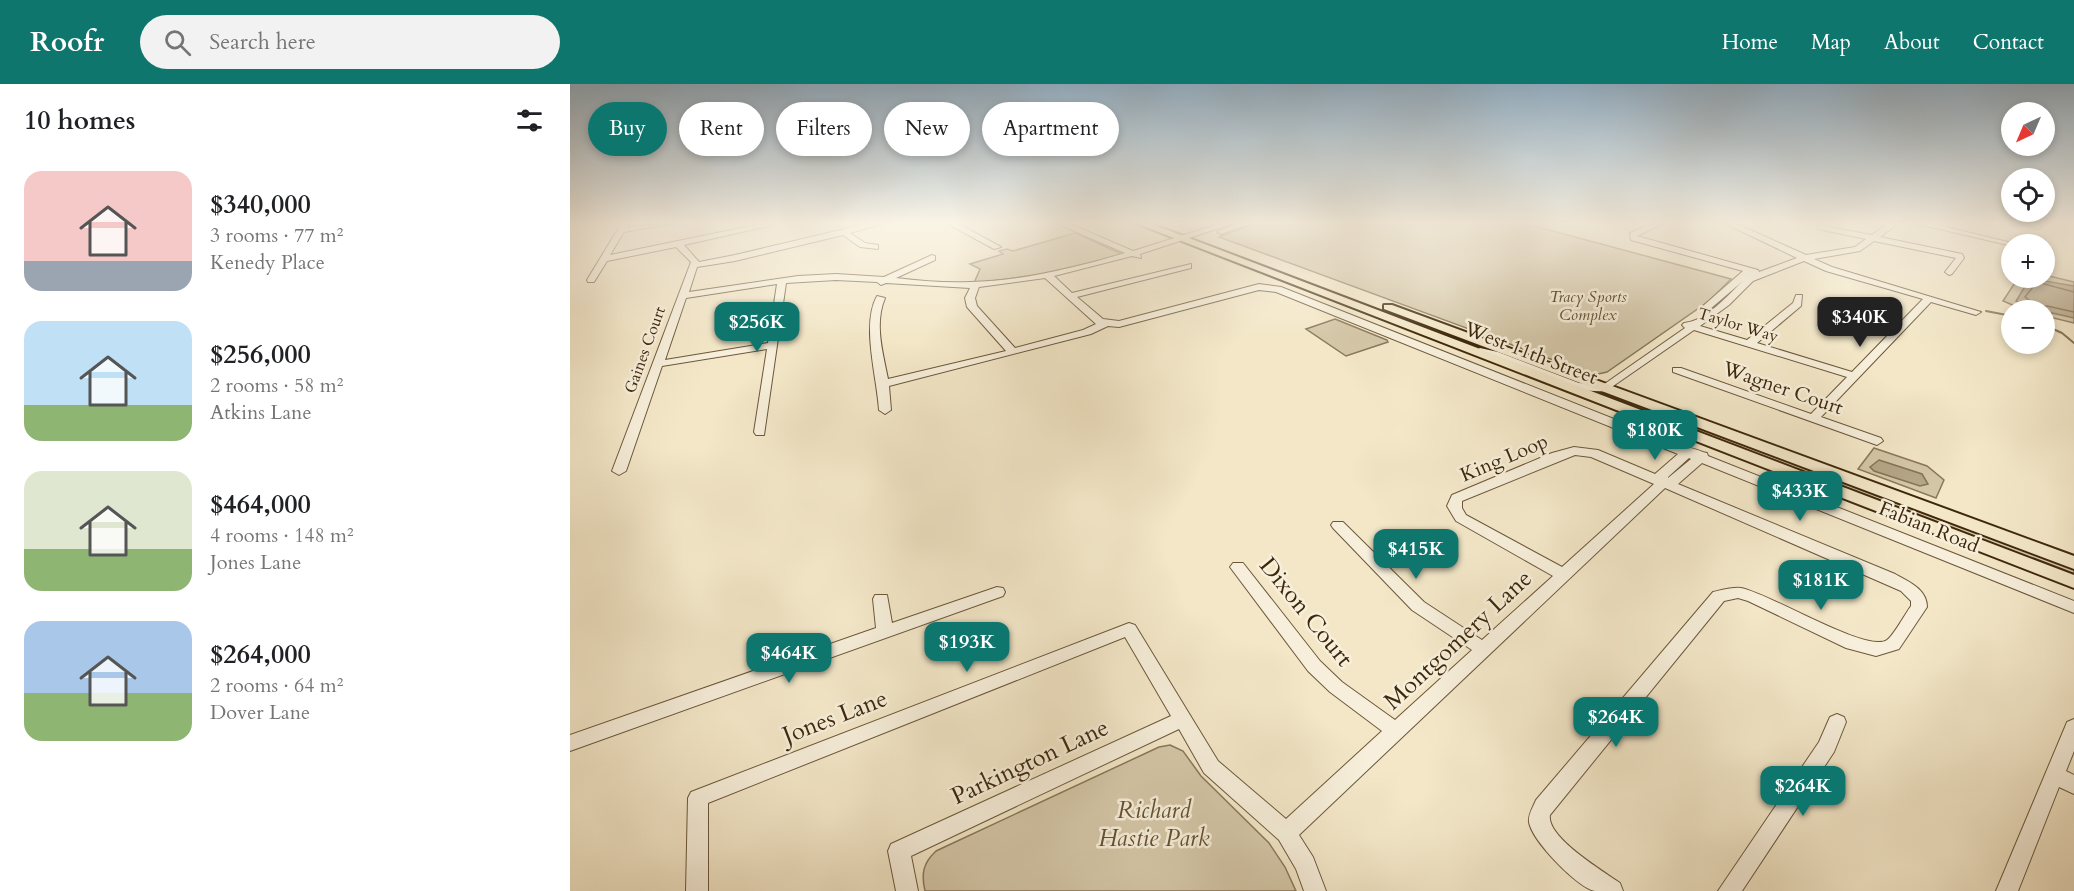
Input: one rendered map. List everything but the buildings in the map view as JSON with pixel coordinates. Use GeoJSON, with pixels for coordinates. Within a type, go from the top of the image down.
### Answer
{"type":"FeatureCollection","features":[{"type":"Feature","properties":{"kind":"main road","name":"West 11th Street"},"geometry":{"type":"LineString","coordinates":[[1248,262],[1466,349],[2074,582]]}},
{"type":"Feature","properties":{"kind":"main road","name":"West 11th Street"},"geometry":{"type":"LineString","coordinates":[[1255,262],[1582,379],[2074,563]]}},
{"type":"Feature","properties":{"kind":"street"},"geometry":{"type":"LineString","coordinates":[[591,280],[603,262]]}},
{"type":"Feature","properties":{"kind":"street"},"geometry":{"type":"LineString","coordinates":[[694,262],[694,265],[714,262]]}},
{"type":"Feature","properties":{"kind":"street"},"geometry":{"type":"LineString","coordinates":[[880,283],[924,262]]}},
{"type":"Feature","properties":{"kind":"street"},"geometry":{"type":"LineString","coordinates":[[683,296],[782,282],[880,283],[921,289],[976,286],[1048,276],[1112,262]]}},
{"type":"Feature","properties":{"kind":"street"},"geometry":{"type":"LineString","coordinates":[[1718,262],[1755,272]]}},
{"type":"Feature","properties":{"kind":"street"},"geometry":{"type":"LineString","coordinates":[[1582,379],[1606,378],[1726,303],[1755,272],[1791,262]]}},
{"type":"Feature","properties":{"kind":"street"},"geometry":{"type":"LineString","coordinates":[[1813,262],[1857,279],[1976,312]]}},
{"type":"Feature","properties":{"kind":"street"},"geometry":{"type":"LineString","coordinates":[[1949,272],[1957,262]]}},
{"type":"Feature","properties":{"kind":"street","name":"Gaines Court"},"geometry":{"type":"LineString","coordinates":[[619,471],[694,265]]}},
{"type":"Feature","properties":{"kind":"street"},"geometry":{"type":"LineString","coordinates":[[1070,296],[1188,266]]}},
{"type":"Feature","properties":{"kind":"street"},"geometry":{"type":"LineString","coordinates":[[1048,276],[1100,322],[1106,324]]}},
{"type":"Feature","properties":{"kind":"street"},"geometry":{"type":"LineString","coordinates":[[760,432],[782,282]]}},
{"type":"Feature","properties":{"kind":"street"},"geometry":{"type":"LineString","coordinates":[[976,286],[970,298],[972,307],[1013,352]]}},
{"type":"Feature","properties":{"kind":"street","name":"Fabian Road"},"geometry":{"type":"LineString","coordinates":[[1106,324],[1119,324],[1267,286],[1695,454],[2074,607]]}},
{"type":"Feature","properties":{"kind":"street"},"geometry":{"type":"LineString","coordinates":[[1749,344],[1798,304],[1799,297]]}},
{"type":"Feature","properties":{"kind":"street"},"geometry":{"type":"LineString","coordinates":[[880,298],[875,306],[885,410]]}},
{"type":"Feature","properties":{"kind":"street"},"geometry":{"type":"LineString","coordinates":[[1813,419],[1929,298]]}},
{"type":"Feature","properties":{"kind":"street"},"geometry":{"type":"LineString","coordinates":[[883,384],[1088,332],[1106,324]]}},
{"type":"Feature","properties":{"kind":"street"},"geometry":{"type":"LineString","coordinates":[[1466,349],[1496,355],[1572,384],[1593,389],[1606,388],[1688,325]]}},
{"type":"Feature","properties":{"kind":"street","name":"Taylor Way"},"geometry":{"type":"LineString","coordinates":[[1688,325],[1854,376]]}},
{"type":"Feature","properties":{"kind":"street"},"geometry":{"type":"LineString","coordinates":[[658,364],[772,345]]}},
{"type":"Feature","properties":{"kind":"street","name":"Wagner Court"},"geometry":{"type":"LineString","coordinates":[[1677,370],[1877,441]]}},
{"type":"Feature","properties":{"kind":"street","name":"King Loop"},"geometry":{"type":"LineString","coordinates":[[1564,575],[1461,518],[1454,508],[1457,498],[1574,451],[1593,453],[1664,482]]}},
{"type":"Feature","properties":{"kind":"street","name":"Montgomery Lane"},"geometry":{"type":"LineString","coordinates":[[1286,833],[1664,482],[1674,481],[1695,454]]}},
{"type":"Feature","properties":{"kind":"street"},"geometry":{"type":"LineString","coordinates":[[1612,891],[1559,850],[1543,833],[1539,821],[1543,807],[1719,596],[1730,592],[1753,597],[1852,644],[1876,650],[1893,645],[1919,607],[1916,594],[1890,578],[1664,482]]}},
{"type":"Feature","properties":{"kind":"street"},"geometry":{"type":"LineString","coordinates":[[1338,525],[1418,606],[1483,649]]}},
{"type":"Feature","properties":{"kind":"street","name":"Dixon Court"},"geometry":{"type":"LineString","coordinates":[[1238,567],[1314,666],[1336,687],[1396,730]]}},
{"type":"Feature","properties":{"kind":"street"},"geometry":{"type":"LineString","coordinates":[[570,743],[997,592]]}},
{"type":"Feature","properties":{"kind":"street"},"geometry":{"type":"LineString","coordinates":[[881,599],[885,632]]}},
{"type":"Feature","properties":{"kind":"street","name":"Jones Lane"},"geometry":{"type":"LineString","coordinates":[[697,891],[698,798],[1129,629],[1182,720]]}},
{"type":"Feature","properties":{"kind":"street"},"geometry":{"type":"LineString","coordinates":[[1182,720],[1210,767],[1286,833],[1305,864],[1315,891]]}},
{"type":"Feature","properties":{"kind":"street","name":"Parkington Lane"},"geometry":{"type":"LineString","coordinates":[[907,891],[898,851],[1182,720]]}},
{"type":"Feature","properties":{"kind":"street"},"geometry":{"type":"LineString","coordinates":[[1729,891],[1827,746],[1837,722]]}},
{"type":"Feature","properties":{"kind":"street"},"geometry":{"type":"LineString","coordinates":[[2007,891],[2065,781],[2074,727]]}},
{"type":"Feature","properties":{"kind":"green space"},"geometry":{"type":"Polygon","coordinates":[[[978,262],[1095,262],[1032,276],[974,283],[980,269],[970,264],[978,262]]]}},
{"type":"Feature","properties":{"kind":"green space","name":"Tracy Sports Complex"},"geometry":{"type":"Polygon","coordinates":[[[1286,262],[1667,262],[1731,279],[1709,301],[1607,372],[1594,375],[1286,262]]]}},
{"type":"Feature","properties":{"kind":"green space"},"geometry":{"type":"Polygon","coordinates":[[[2055,277],[2074,282],[2074,323],[2055,318],[2055,300],[2004,300],[2011,288],[2055,288],[2055,277]]]}},
{"type":"Feature","properties":{"kind":"green space"},"geometry":{"type":"Polygon","coordinates":[[[1335,319],[1388,342],[1346,356],[1306,329],[1335,319]]]}},
{"type":"Feature","properties":{"kind":"green space"},"geometry":{"type":"Polygon","coordinates":[[[1610,396],[2074,568],[2074,576],[1610,399],[1610,396]]]}},
{"type":"Feature","properties":{"kind":"green space"},"geometry":{"type":"Polygon","coordinates":[[[1874,448],[1927,466],[1944,480],[1936,498],[1858,469],[1874,448]]]}},
{"type":"Feature","properties":{"kind":"green space","name":"Richard Hastie Park"},"geometry":{"type":"Polygon","coordinates":[[[1170,745],[1183,751],[1201,776],[1269,843],[1285,867],[1296,891],[925,891],[924,869],[936,851],[1159,747],[1170,745]]]}},
{"type":"Feature","properties":{"kind":"water"},"geometry":{"type":"Polygon","coordinates":[[[2055,283],[2074,286],[2074,318],[2055,314],[2055,300],[2017,300],[2024,288],[2055,288],[2055,283]]]}},
{"type":"Feature","properties":{"kind":"water"},"geometry":{"type":"Polygon","coordinates":[[[1879,460],[1922,474],[1928,484],[1920,486],[1874,471],[1870,467],[1879,460]]]}},
{"type":"Feature","properties":{"kind":"waterway"},"geometry":{"type":"LineString","coordinates":[[1986,311],[2001,314]]}},
{"type":"Feature","properties":{"kind":"waterway"},"geometry":{"type":"LineString","coordinates":[[2055,330],[2074,343]]}}]}
